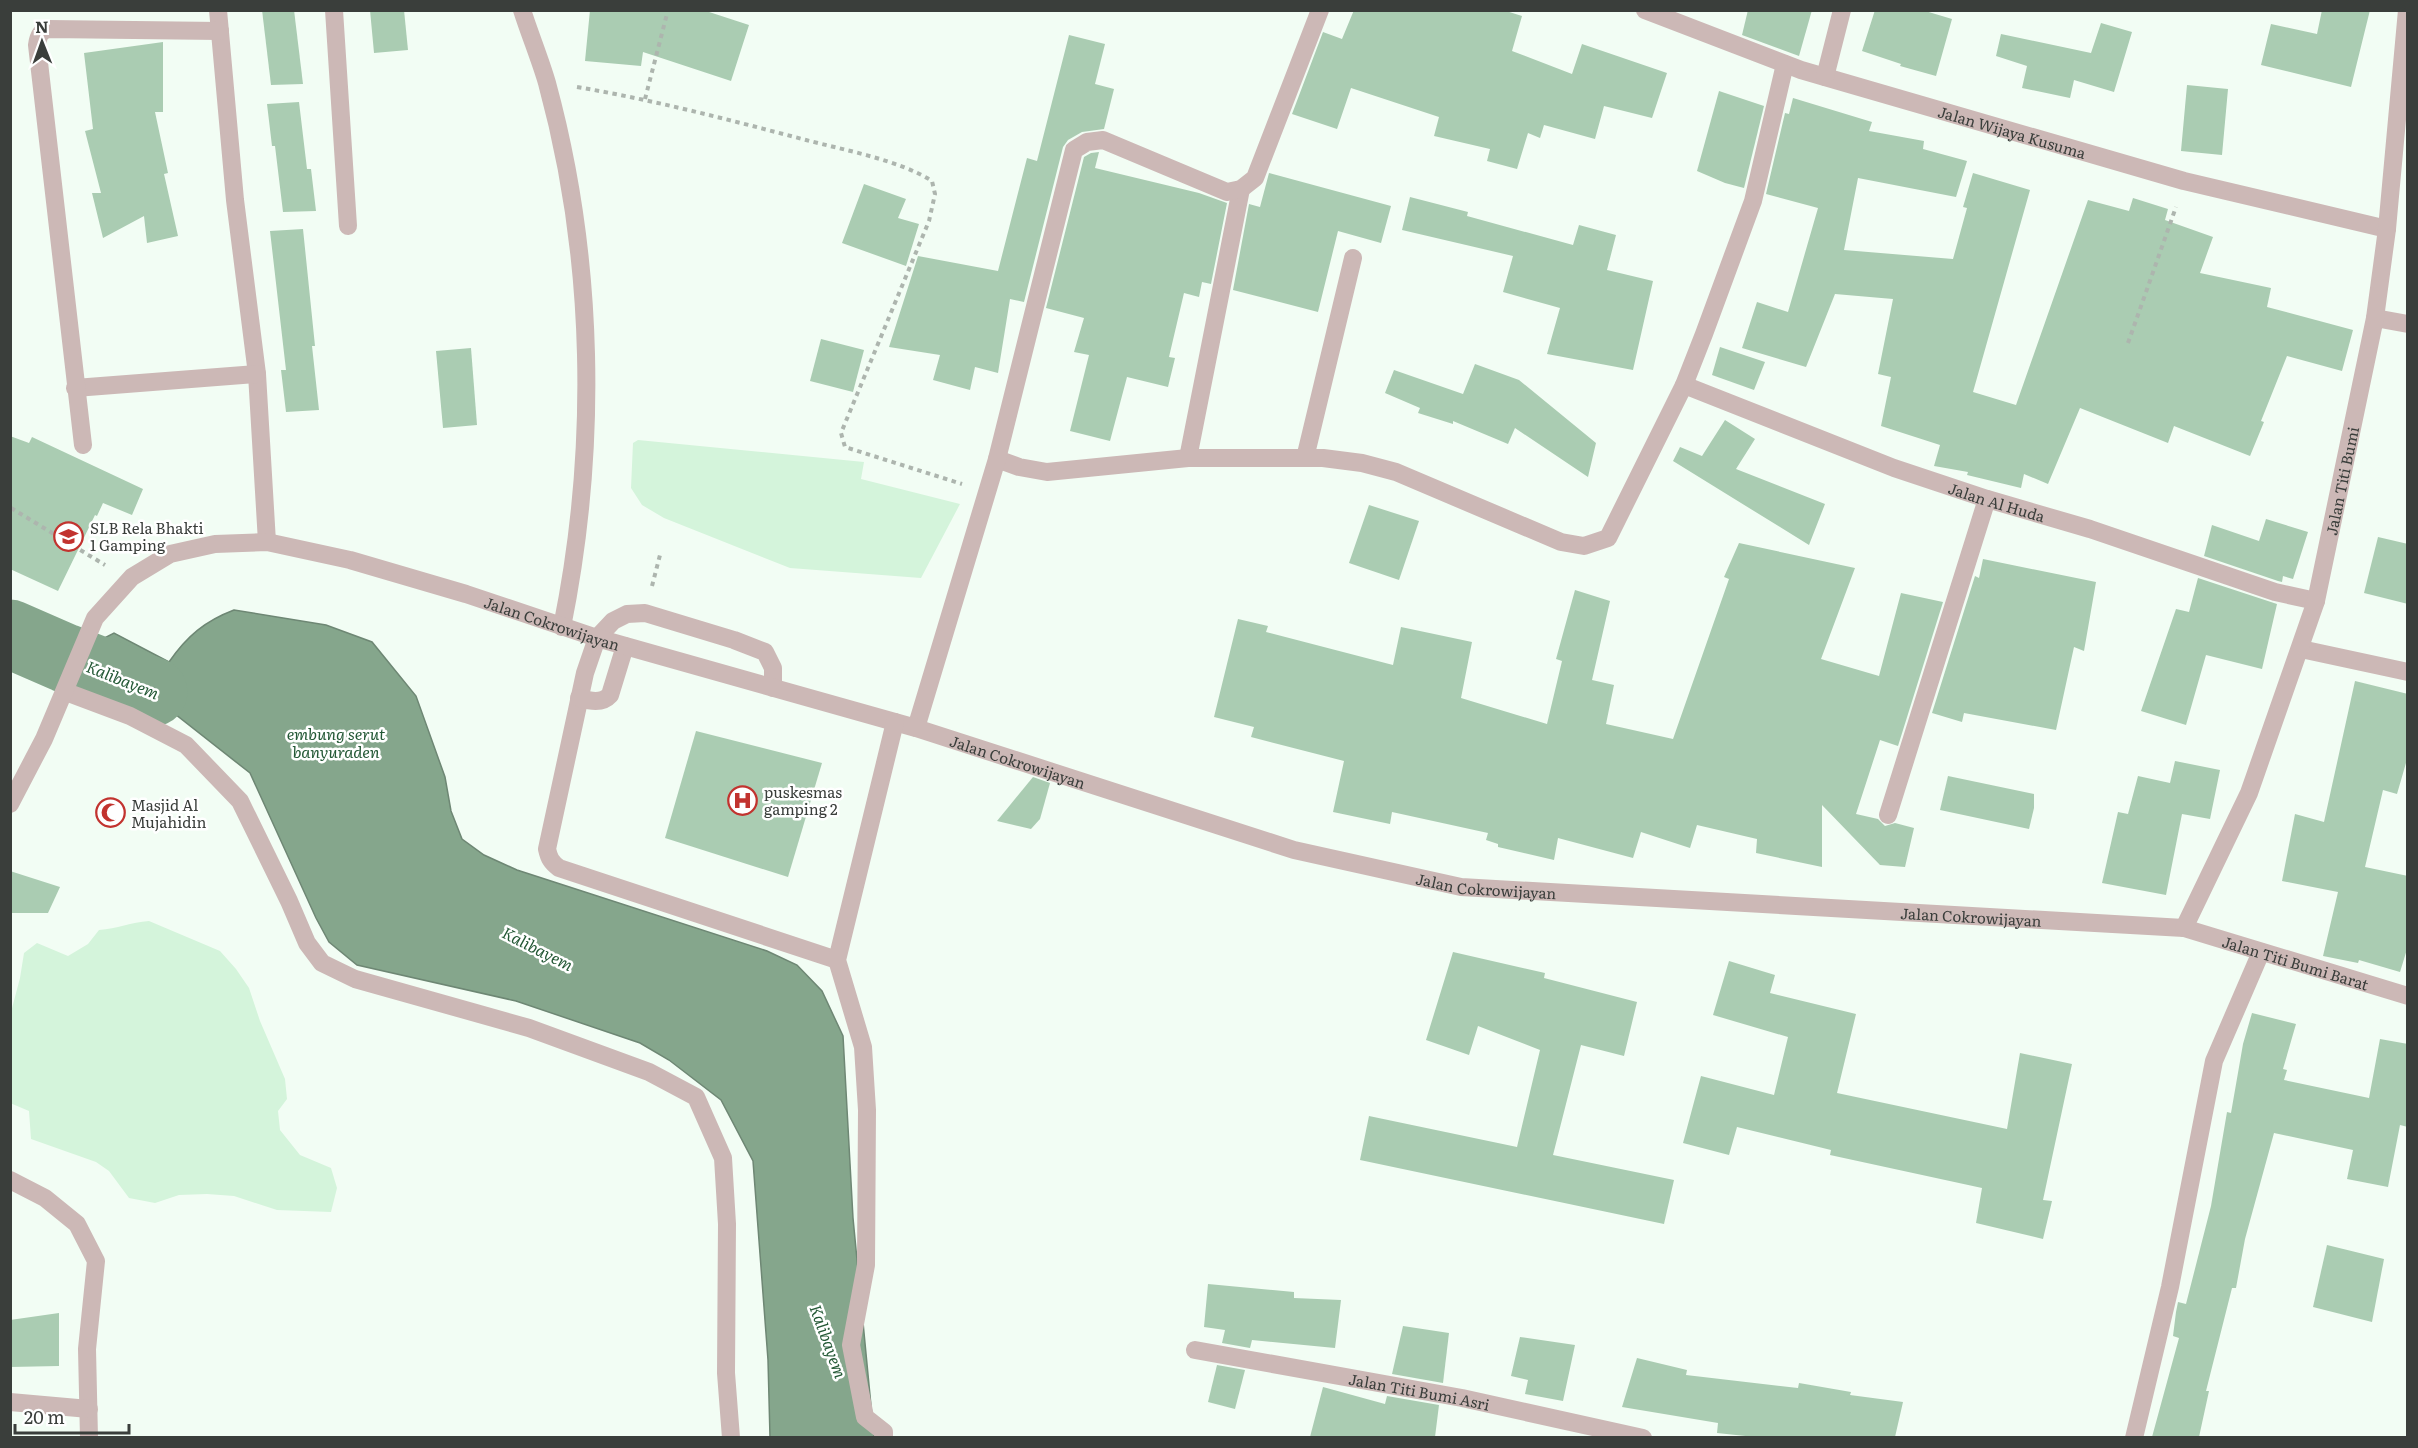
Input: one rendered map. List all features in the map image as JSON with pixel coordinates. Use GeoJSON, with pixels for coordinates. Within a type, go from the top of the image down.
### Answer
{"type":"FeatureCollection","features":[{"type":"Feature","properties":{"kind":"street"},"geometry":{"type":"LineString","coordinates":[[218,10],[235,200],[257,374],[267,542]]}},
{"type":"Feature","properties":{"kind":"street"},"geometry":{"type":"LineString","coordinates":[[334,10],[348,226]]}},
{"type":"Feature","properties":{"kind":"street"},"geometry":{"type":"LineString","coordinates":[[522,10],[547,82],[565,158],[578,234],[585,332],[586,426],[574,570],[562,627]]}},
{"type":"Feature","properties":{"kind":"street"},"geometry":{"type":"LineString","coordinates":[[916,728],[997,459],[1074,150],[1087,142],[1103,140],[1227,192],[1241,189],[1255,178],[1320,10]]}},
{"type":"Feature","properties":{"kind":"street","name":"Jalan Wijaya Kusuma"},"geometry":{"type":"LineString","coordinates":[[1646,10],[1785,64],[1825,77],[2184,181],[2387,229]]}},
{"type":"Feature","properties":{"kind":"street"},"geometry":{"type":"LineString","coordinates":[[1825,77],[1842,10]]}},
{"type":"Feature","properties":{"kind":"street","name":"Jalan Titi Bumi"},"geometry":{"type":"LineString","coordinates":[[2184,928],[2249,793],[2301,650],[2316,601],[2375,318],[2387,229],[2407,10]]}},
{"type":"Feature","properties":{"kind":"street"},"geometry":{"type":"LineString","coordinates":[[83,445],[37,45],[38,37],[43,30],[48,29],[220,31]]}},
{"type":"Feature","properties":{"kind":"street"},"geometry":{"type":"LineString","coordinates":[[997,459],[1020,467],[1047,472],[1188,458],[1305,458],[1362,463],[1396,472],[1561,542],[1584,546],[1608,538],[1684,385],[1752,201],[1785,64]]}},
{"type":"Feature","properties":{"kind":"street"},"geometry":{"type":"LineString","coordinates":[[1188,458],[1241,189]]}},
{"type":"Feature","properties":{"kind":"street"},"geometry":{"type":"LineString","coordinates":[[1305,458],[1353,258]]}},
{"type":"Feature","properties":{"kind":"street"},"geometry":{"type":"LineString","coordinates":[[2375,318],[2408,324]]}},
{"type":"Feature","properties":{"kind":"street"},"geometry":{"type":"LineString","coordinates":[[75,388],[257,374]]}},
{"type":"Feature","properties":{"kind":"street","name":"Jalan Al Huda"},"geometry":{"type":"LineString","coordinates":[[1684,385],[1894,468],[1987,499],[2090,529],[2275,592],[2316,601]]}},
{"type":"Feature","properties":{"kind":"street"},"geometry":{"type":"LineString","coordinates":[[1888,815],[1987,499]]}},
{"type":"Feature","properties":{"kind":"street","name":"Jalan Cokrowijayan"},"geometry":{"type":"LineString","coordinates":[[10,804],[15,787],[66,692],[95,618],[132,577],[170,554],[215,544],[267,542],[350,560],[466,594],[597,638],[916,728],[1293,850],[1461,887],[2184,928]]}},
{"type":"Feature","properties":{"kind":"street"},"geometry":{"type":"LineString","coordinates":[[773,688],[773,668],[765,652],[734,640],[645,613],[627,614],[613,621],[597,638],[579,698],[547,849],[552,863],[559,868],[837,960]]}},
{"type":"Feature","properties":{"kind":"street"},"geometry":{"type":"LineString","coordinates":[[579,698],[606,700],[610,695],[625,646]]}},
{"type":"Feature","properties":{"kind":"street"},"geometry":{"type":"LineString","coordinates":[[2301,650],[2408,672]]}},
{"type":"Feature","properties":{"kind":"street"},"geometry":{"type":"LineString","coordinates":[[66,692],[130,716],[186,745],[240,801],[289,901],[307,944],[322,963],[355,979],[529,1028],[649,1072],[696,1097],[723,1158],[727,1224],[726,1373],[731,1437]]}},
{"type":"Feature","properties":{"kind":"street"},"geometry":{"type":"LineString","coordinates":[[884,1437],[884,1432],[865,1417],[851,1345],[866,1265],[867,1110],[863,1047],[837,960],[895,722]]}},
{"type":"Feature","properties":{"kind":"street","name":"Jalan Titi Bumi Barat"},"geometry":{"type":"LineString","coordinates":[[2184,928],[2408,996]]}},
{"type":"Feature","properties":{"kind":"street"},"geometry":{"type":"LineString","coordinates":[[2134,1437],[2170,1287],[2214,1061],[2261,952]]}},
{"type":"Feature","properties":{"kind":"street"},"geometry":{"type":"LineString","coordinates":[[10,1180],[45,1198],[77,1224],[96,1261],[87,1349],[89,1437]]}},
{"type":"Feature","properties":{"kind":"street","name":"Jalan Titi Bumi Asri"},"geometry":{"type":"LineString","coordinates":[[1195,1350],[1451,1396],[1643,1437]]}},
{"type":"Feature","properties":{"kind":"street"},"geometry":{"type":"LineString","coordinates":[[10,1402],[89,1409]]}},
{"type":"Feature","properties":{"kind":"path"},"geometry":{"type":"LineString","coordinates":[[645,99],[668,10]]}},
{"type":"Feature","properties":{"kind":"path"},"geometry":{"type":"LineString","coordinates":[[547,82],[645,99],[867,156],[922,175],[932,181],[935,194],[929,221],[841,434],[845,447],[987,492]]}},
{"type":"Feature","properties":{"kind":"path"},"geometry":{"type":"LineString","coordinates":[[2128,343],[2159,260],[2184,181]]}},
{"type":"Feature","properties":{"kind":"path"},"geometry":{"type":"LineString","coordinates":[[11,508],[96,562],[132,577]]}},
{"type":"Feature","properties":{"kind":"shaded area"},"geometry":{"type":"Polygon","coordinates":[[[638,440],[864,462],[861,479],[960,504],[921,578],[790,568],[664,518],[642,505],[631,488],[633,443],[638,440]]]}},
{"type":"Feature","properties":{"kind":"shaded area"},"geometry":{"type":"Polygon","coordinates":[[[149,921],[220,951],[249,988],[260,1021],[285,1079],[287,1099],[278,1111],[280,1130],[300,1155],[331,1168],[337,1188],[331,1212],[277,1210],[234,1196],[207,1194],[179,1195],[155,1203],[129,1198],[109,1171],[96,1162],[31,1139],[29,1111],[10,1103],[11,1012],[24,953],[37,943],[68,956],[88,944],[99,930],[149,921]]]}},
{"type":"Feature","properties":{"kind":"water","name":"embung serut banyuraden"},"geometry":{"type":"Polygon","coordinates":[[[234,610],[326,625],[372,642],[416,696],[445,777],[451,811],[462,839],[484,855],[517,870],[767,951],[797,965],[822,991],[843,1036],[853,1218],[874,1437],[770,1437],[768,1360],[753,1161],[721,1100],[669,1060],[640,1043],[516,1001],[357,965],[329,942],[250,773],[152,696],[100,683],[65,658],[114,633],[169,662],[197,630],[234,610]]]}},
{"type":"Feature","properties":{"kind":"building"},"geometry":{"type":"Polygon","coordinates":[[[262,10],[294,10],[303,84],[271,85],[262,10]]]}},
{"type":"Feature","properties":{"kind":"building"},"geometry":{"type":"Polygon","coordinates":[[[370,10],[404,10],[408,50],[374,53],[370,10]]]}},
{"type":"Feature","properties":{"kind":"building"},"geometry":{"type":"Polygon","coordinates":[[[590,10],[703,10],[749,25],[731,81],[643,52],[641,66],[585,61],[590,10]]]}},
{"type":"Feature","properties":{"kind":"building"},"geometry":{"type":"Polygon","coordinates":[[[1354,10],[1503,10],[1522,16],[1512,51],[1572,74],[1582,44],[1667,73],[1652,118],[1604,106],[1595,139],[1544,125],[1540,138],[1528,133],[1517,169],[1487,161],[1490,149],[1434,136],[1439,117],[1351,88],[1337,129],[1292,114],[1323,32],[1342,39],[1354,10]]]}},
{"type":"Feature","properties":{"kind":"building"},"geometry":{"type":"Polygon","coordinates":[[[1748,10],[1812,10],[1799,56],[1742,35],[1748,10]]]}},
{"type":"Feature","properties":{"kind":"building"},"geometry":{"type":"Polygon","coordinates":[[[1875,10],[1922,10],[1952,19],[1936,76],[1900,66],[1901,64],[1862,51],[1875,10]]]}},
{"type":"Feature","properties":{"kind":"building"},"geometry":{"type":"Polygon","coordinates":[[[2322,10],[2370,10],[2351,87],[2261,65],[2271,24],[2317,34],[2322,10]]]}},
{"type":"Feature","properties":{"kind":"building"},"geometry":{"type":"Polygon","coordinates":[[[2101,23],[2132,32],[2114,92],[2074,80],[2070,98],[2022,88],[2027,66],[1996,56],[2001,34],[2091,53],[2101,23]]]}},
{"type":"Feature","properties":{"kind":"building"},"geometry":{"type":"Polygon","coordinates":[[[1069,35],[1105,44],[1095,84],[1114,89],[1104,129],[1082,132],[1068,140],[1063,147],[1024,302],[1010,299],[998,373],[975,367],[970,390],[933,380],[940,355],[889,347],[918,256],[998,271],[1027,158],[1037,161],[1069,35]]]}},
{"type":"Feature","properties":{"kind":"building"},"geometry":{"type":"Polygon","coordinates":[[[163,42],[163,112],[155,112],[168,173],[164,174],[178,236],[147,243],[144,216],[103,238],[92,193],[101,193],[85,131],[93,129],[84,53],[163,42]]]}},
{"type":"Feature","properties":{"kind":"building"},"geometry":{"type":"Polygon","coordinates":[[[2187,85],[2228,89],[2222,155],[2181,151],[2187,85]]]}},
{"type":"Feature","properties":{"kind":"building"},"geometry":{"type":"Polygon","coordinates":[[[1719,91],[1764,106],[1744,188],[1697,171],[1719,91]]]}},
{"type":"Feature","properties":{"kind":"building"},"geometry":{"type":"Polygon","coordinates":[[[1793,98],[1872,122],[1869,131],[1924,141],[1923,149],[1967,161],[1956,197],[1858,178],[1844,250],[1953,259],[1967,208],[1963,207],[1973,173],[2030,190],[1973,392],[2016,405],[2088,200],[2129,211],[2133,198],[2168,209],[2165,220],[2213,237],[2200,273],[2271,288],[2267,307],[2353,330],[2342,371],[2287,356],[2261,421],[2264,422],[2250,456],[2174,426],[2168,443],[2080,408],[2048,484],[2024,474],[2021,488],[1967,475],[1968,472],[1934,466],[1940,445],[1881,426],[1891,377],[1878,374],[1893,299],[1835,294],[1806,367],[1742,348],[1757,302],[1788,312],[1818,208],[1766,194],[1785,113],[1789,114],[1793,98]]]}},
{"type":"Feature","properties":{"kind":"building"},"geometry":{"type":"Polygon","coordinates":[[[299,102],[307,169],[311,169],[316,211],[283,212],[267,104],[299,102]]]}},
{"type":"Feature","properties":{"kind":"building"},"geometry":{"type":"Polygon","coordinates":[[[1099,152],[1095,168],[1199,193],[1227,203],[1211,284],[1202,282],[1199,297],[1184,293],[1169,357],[1175,358],[1168,387],[1127,377],[1110,441],[1070,431],[1089,355],[1074,352],[1084,318],[1046,308],[1084,157],[1099,152]]]}},
{"type":"Feature","properties":{"kind":"building"},"geometry":{"type":"Polygon","coordinates":[[[1269,173],[1391,206],[1381,243],[1338,231],[1318,312],[1233,290],[1249,204],[1260,207],[1269,173]]]}},
{"type":"Feature","properties":{"kind":"building"},"geometry":{"type":"Polygon","coordinates":[[[864,184],[906,199],[898,218],[919,224],[906,266],[842,243],[864,184]]]}},
{"type":"Feature","properties":{"kind":"building"},"geometry":{"type":"Polygon","coordinates":[[[1410,197],[1468,212],[1467,216],[1573,245],[1579,225],[1616,235],[1607,270],[1653,281],[1633,370],[1547,354],[1560,308],[1503,292],[1513,256],[1402,230],[1410,197]]]}},
{"type":"Feature","properties":{"kind":"building"},"geometry":{"type":"Polygon","coordinates":[[[303,229],[319,410],[286,412],[281,370],[286,370],[270,231],[303,229]]]}},
{"type":"Feature","properties":{"kind":"building"},"geometry":{"type":"Polygon","coordinates":[[[821,339],[864,350],[853,392],[810,381],[821,339]]]}},
{"type":"Feature","properties":{"kind":"building"},"geometry":{"type":"Polygon","coordinates":[[[1720,347],[1765,362],[1754,390],[1712,375],[1720,347]]]}},
{"type":"Feature","properties":{"kind":"building"},"geometry":{"type":"Polygon","coordinates":[[[471,348],[477,425],[443,428],[436,351],[471,348]]]}},
{"type":"Feature","properties":{"kind":"building"},"geometry":{"type":"Polygon","coordinates":[[[1475,364],[1519,380],[1596,443],[1588,477],[1515,428],[1508,444],[1453,421],[1453,424],[1418,413],[1420,408],[1385,393],[1394,370],[1463,394],[1475,364]]]}},
{"type":"Feature","properties":{"kind":"building"},"geometry":{"type":"Polygon","coordinates":[[[1725,420],[1755,439],[1736,469],[1825,504],[1809,545],[1673,461],[1680,447],[1702,456],[1725,420]]]}},
{"type":"Feature","properties":{"kind":"building","name":"SLB Rela Bhakti 1 Gamping"},"geometry":{"type":"Polygon","coordinates":[[[10,436],[29,443],[32,437],[143,489],[132,515],[103,503],[58,591],[10,569],[10,436]]]}},
{"type":"Feature","properties":{"kind":"building"},"geometry":{"type":"Polygon","coordinates":[[[1369,505],[1419,521],[1399,580],[1349,563],[1369,505]]]}},
{"type":"Feature","properties":{"kind":"building"},"geometry":{"type":"Polygon","coordinates":[[[2266,519],[2308,532],[2293,579],[2283,576],[2282,582],[2278,581],[2204,556],[2212,525],[2259,541],[2266,519]]]}},
{"type":"Feature","properties":{"kind":"building"},"geometry":{"type":"Polygon","coordinates":[[[2378,537],[2408,544],[2408,604],[2364,593],[2378,537]]]}},
{"type":"Feature","properties":{"kind":"building"},"geometry":{"type":"Polygon","coordinates":[[[1739,543],[1855,568],[1821,659],[1879,676],[1901,593],[1943,602],[1898,746],[1880,740],[1856,814],[1878,819],[1885,826],[1895,823],[1914,828],[1905,867],[1880,865],[1822,805],[1822,867],[1756,853],[1757,839],[1697,825],[1690,848],[1641,832],[1633,858],[1558,838],[1554,860],[1498,847],[1498,844],[1486,840],[1488,833],[1392,812],[1390,824],[1333,812],[1344,761],[1251,737],[1254,727],[1214,717],[1238,619],[1268,626],[1266,632],[1393,665],[1401,627],[1472,642],[1461,698],[1547,724],[1562,661],[1556,659],[1575,590],[1610,601],[1592,680],[1614,685],[1606,724],[1673,739],[1729,579],[1724,577],[1739,543]]]}},
{"type":"Feature","properties":{"kind":"building"},"geometry":{"type":"Polygon","coordinates":[[[1983,559],[2096,582],[2084,651],[2074,647],[2056,730],[1964,713],[1962,722],[1932,713],[1975,576],[1979,578],[1983,559]]]}},
{"type":"Feature","properties":{"kind":"building"},"geometry":{"type":"Polygon","coordinates":[[[2198,578],[2277,604],[2262,669],[2206,655],[2186,725],[2141,711],[2176,609],[2189,612],[2198,578]]]}},
{"type":"Feature","properties":{"kind":"building"},"geometry":{"type":"Polygon","coordinates":[[[2355,681],[2408,694],[2408,756],[2397,794],[2383,790],[2365,867],[2408,876],[2408,946],[2400,972],[2359,960],[2358,963],[2323,956],[2338,892],[2282,881],[2295,814],[2324,822],[2355,681]]]}},
{"type":"Feature","properties":{"kind":"building","name":"puskesmas gamping 2"},"geometry":{"type":"Polygon","coordinates":[[[696,731],[822,763],[788,877],[665,838],[696,731]]]}},
{"type":"Feature","properties":{"kind":"building"},"geometry":{"type":"Polygon","coordinates":[[[2175,761],[2220,770],[2210,819],[2182,814],[2166,895],[2102,883],[2118,812],[2128,814],[2138,776],[2170,783],[2175,761]]]}},
{"type":"Feature","properties":{"kind":"building"},"geometry":{"type":"Polygon","coordinates":[[[1948,776],[2034,794],[2034,808],[2029,829],[1940,810],[1948,776]]]}},
{"type":"Feature","properties":{"kind":"building"},"geometry":{"type":"Polygon","coordinates":[[[1033,777],[1050,783],[1040,819],[1031,829],[997,821],[1033,777]]]}},
{"type":"Feature","properties":{"kind":"building"},"geometry":{"type":"Polygon","coordinates":[[[10,871],[60,887],[48,913],[10,913],[10,871]]]}},
{"type":"Feature","properties":{"kind":"building"},"geometry":{"type":"Polygon","coordinates":[[[1453,952],[1545,973],[1544,978],[1637,1002],[1624,1056],[1581,1045],[1553,1155],[1674,1180],[1664,1224],[1360,1160],[1369,1116],[1517,1147],[1540,1050],[1478,1026],[1469,1055],[1426,1040],[1453,952]]]}},
{"type":"Feature","properties":{"kind":"building"},"geometry":{"type":"Polygon","coordinates":[[[1729,961],[1775,975],[1770,993],[1856,1014],[1837,1093],[2007,1129],[2020,1053],[2072,1064],[2043,1200],[2052,1201],[2043,1239],[1976,1223],[1982,1188],[1830,1155],[1831,1150],[1737,1127],[1729,1155],[1683,1143],[1701,1076],[1774,1095],[1788,1037],[1713,1015],[1729,961]]]}},
{"type":"Feature","properties":{"kind":"building"},"geometry":{"type":"Polygon","coordinates":[[[2252,1013],[2296,1024],[2283,1069],[2287,1070],[2284,1080],[2369,1098],[2380,1039],[2408,1044],[2408,1127],[2400,1125],[2388,1187],[2347,1179],[2353,1150],[2274,1133],[2245,1239],[2236,1288],[2232,1288],[2206,1391],[2209,1391],[2199,1437],[2152,1437],[2179,1338],[2173,1336],[2178,1302],[2186,1304],[2211,1206],[2227,1112],[2231,1113],[2243,1044],[2252,1013]]]}},
{"type":"Feature","properties":{"kind":"building"},"geometry":{"type":"Polygon","coordinates":[[[2327,1245],[2384,1259],[2372,1322],[2313,1307],[2327,1245]]]}},
{"type":"Feature","properties":{"kind":"building"},"geometry":{"type":"Polygon","coordinates":[[[1208,1284],[1294,1292],[1294,1298],[1341,1300],[1335,1348],[1252,1340],[1250,1348],[1222,1343],[1225,1330],[1204,1327],[1208,1284]]]}},
{"type":"Feature","properties":{"kind":"building"},"geometry":{"type":"Polygon","coordinates":[[[59,1313],[59,1366],[10,1367],[10,1320],[59,1313]]]}},
{"type":"Feature","properties":{"kind":"building"},"geometry":{"type":"Polygon","coordinates":[[[1403,1326],[1449,1333],[1443,1383],[1392,1374],[1403,1326]]]}},
{"type":"Feature","properties":{"kind":"building"},"geometry":{"type":"Polygon","coordinates":[[[1520,1337],[1575,1345],[1563,1401],[1525,1394],[1528,1380],[1511,1376],[1520,1337]]]}},
{"type":"Feature","properties":{"kind":"building"},"geometry":{"type":"Polygon","coordinates":[[[1637,1358],[1687,1370],[1686,1375],[1798,1388],[1799,1383],[1851,1392],[1850,1395],[1903,1402],[1895,1437],[1755,1437],[1717,1433],[1718,1423],[1622,1407],[1637,1358]]]}},
{"type":"Feature","properties":{"kind":"building"},"geometry":{"type":"Polygon","coordinates":[[[1217,1365],[1245,1370],[1235,1409],[1208,1402],[1217,1365]]]}},
{"type":"Feature","properties":{"kind":"building"},"geometry":{"type":"Polygon","coordinates":[[[1323,1387],[1385,1404],[1387,1396],[1439,1405],[1435,1437],[1310,1437],[1323,1387]]]}},
{"type":"Feature","properties":{"kind":"waterway","name":"Kalibayem"},"geometry":{"type":"LineString","coordinates":[[10,634],[153,692]]}},
{"type":"Feature","properties":{"kind":"place","name":"SLB Rela Bhakti 1 Gamping"},"geometry":{"type":"Point","coordinates":[69,536]}},
{"type":"Feature","properties":{"kind":"place","name":"puskesmas gamping 2"},"geometry":{"type":"Point","coordinates":[743,800]}},
{"type":"Feature","properties":{"kind":"place","name":"Masjid Al Mujahidin"},"geometry":{"type":"Point","coordinates":[110,813]}}]}
